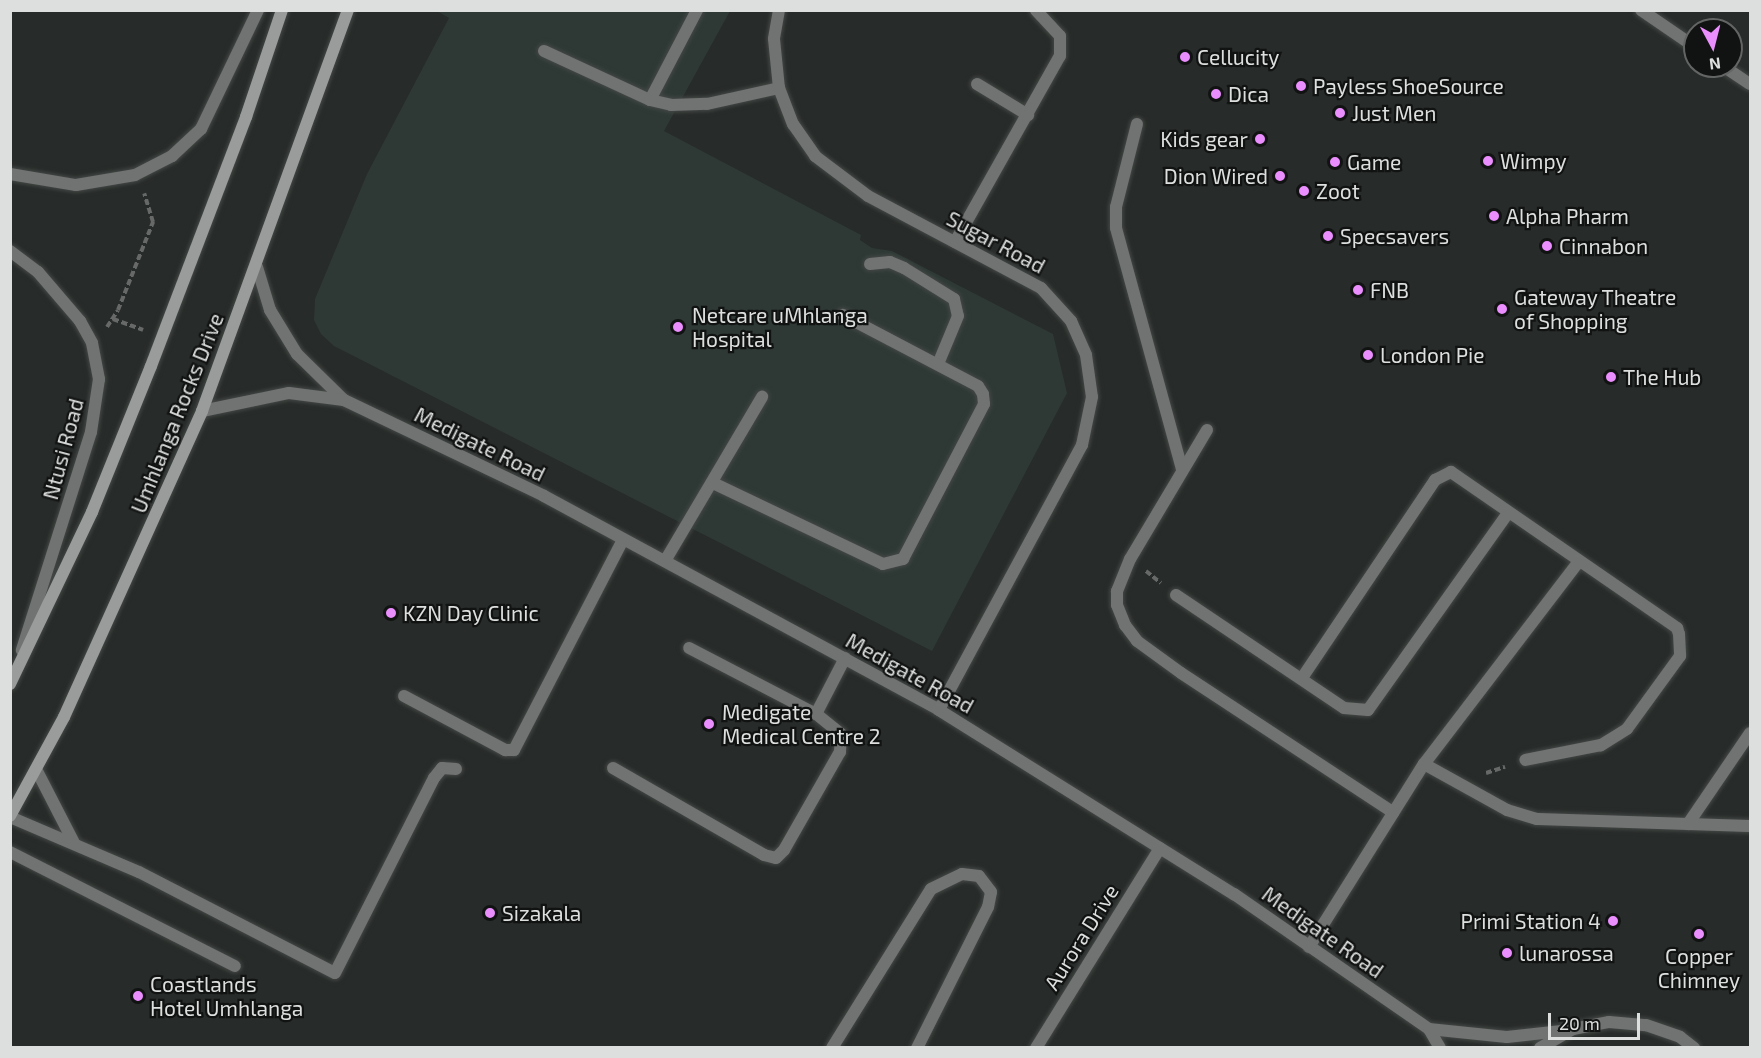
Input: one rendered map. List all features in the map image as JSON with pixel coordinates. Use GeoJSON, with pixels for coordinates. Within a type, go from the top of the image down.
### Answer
{"type":"FeatureCollection","features":[{"type":"Feature","properties":{"kind":"main road","name":"Umhlanga Rocks Drive"},"geometry":{"type":"LineString","coordinates":[[11,683],[92,512],[246,117],[282,10]]}},
{"type":"Feature","properties":{"kind":"main road","name":"Umhlanga Rocks Drive"},"geometry":{"type":"LineString","coordinates":[[10,816],[69,706],[202,411],[257,267],[348,10]]}},
{"type":"Feature","properties":{"kind":"street"},"geometry":{"type":"LineString","coordinates":[[10,174],[76,185],[135,175],[172,156],[201,129],[258,10]]}},
{"type":"Feature","properties":{"kind":"street"},"geometry":{"type":"LineString","coordinates":[[650,100],[697,10]]}},
{"type":"Feature","properties":{"kind":"street","name":"Sugar Road"},"geometry":{"type":"LineString","coordinates":[[779,10],[774,39],[779,88],[802,141],[831,171],[955,242],[1024,276],[1054,300],[1071,321],[1086,355],[1092,397],[1090,418],[1070,471],[939,710]]}},
{"type":"Feature","properties":{"kind":"street"},"geometry":{"type":"LineString","coordinates":[[955,242],[1028,115],[1061,50],[1056,30],[1036,10]]}},
{"type":"Feature","properties":{"kind":"street"},"geometry":{"type":"LineString","coordinates":[[1641,10],[1683,39]]}},
{"type":"Feature","properties":{"kind":"street"},"geometry":{"type":"LineString","coordinates":[[543,51],[650,100],[688,106],[779,88]]}},
{"type":"Feature","properties":{"kind":"street"},"geometry":{"type":"LineString","coordinates":[[977,84],[1028,115]]}},
{"type":"Feature","properties":{"kind":"street"},"geometry":{"type":"LineString","coordinates":[[1137,124],[1116,207],[1116,228],[1182,469]]}},
{"type":"Feature","properties":{"kind":"street","name":"Ntusi Road"},"geometry":{"type":"LineString","coordinates":[[10,251],[60,295],[92,343],[99,379],[91,432],[11,683]]}},
{"type":"Feature","properties":{"kind":"street"},"geometry":{"type":"LineString","coordinates":[[870,264],[890,262],[904,268],[954,299],[958,316],[938,364]]}},
{"type":"Feature","properties":{"kind":"street","name":"Medigate Road"},"geometry":{"type":"LineString","coordinates":[[257,267],[270,310],[297,354],[344,400]]}},
{"type":"Feature","properties":{"kind":"street"},"geometry":{"type":"LineString","coordinates":[[713,483],[883,564],[895,564],[903,559],[984,404],[978,386],[843,315]]}},
{"type":"Feature","properties":{"kind":"street","name":"Medigate Road"},"geometry":{"type":"LineString","coordinates":[[202,411],[289,393],[344,400],[544,496],[939,710],[1160,848],[1309,947],[1429,1029],[1440,1047]]}},
{"type":"Feature","properties":{"kind":"street"},"geometry":{"type":"LineString","coordinates":[[665,561],[762,397]]}},
{"type":"Feature","properties":{"kind":"street"},"geometry":{"type":"LineString","coordinates":[[1207,430],[1130,559],[1117,591],[1117,605],[1137,641],[1393,812]]}},
{"type":"Feature","properties":{"kind":"street"},"geometry":{"type":"LineString","coordinates":[[1302,678],[1439,475],[1451,472],[1677,628],[1680,656],[1627,729],[1601,745],[1525,760]]}},
{"type":"Feature","properties":{"kind":"street"},"geometry":{"type":"LineString","coordinates":[[1176,594],[1352,711],[1368,710],[1375,705],[1508,513]]}},
{"type":"Feature","properties":{"kind":"street"},"geometry":{"type":"LineString","coordinates":[[404,696],[505,750],[514,750],[623,540]]}},
{"type":"Feature","properties":{"kind":"street"},"geometry":{"type":"LineString","coordinates":[[1309,947],[1424,764],[1579,561]]}},
{"type":"Feature","properties":{"kind":"street"},"geometry":{"type":"LineString","coordinates":[[613,768],[764,855],[776,858],[784,850],[840,752],[841,734],[816,714],[689,648]]}},
{"type":"Feature","properties":{"kind":"street"},"geometry":{"type":"LineString","coordinates":[[816,714],[845,658]]}},
{"type":"Feature","properties":{"kind":"street"},"geometry":{"type":"LineString","coordinates":[[1688,824],[1750,733]]}},
{"type":"Feature","properties":{"kind":"street"},"geometry":{"type":"LineString","coordinates":[[1424,764],[1507,810],[1537,819],[1750,826]]}},
{"type":"Feature","properties":{"kind":"street"},"geometry":{"type":"LineString","coordinates":[[10,816],[139,872],[334,973],[434,778],[442,768],[456,768]]}},
{"type":"Feature","properties":{"kind":"street"},"geometry":{"type":"LineString","coordinates":[[36,769],[74,843]]}},
{"type":"Feature","properties":{"kind":"street","name":"Aurora Drive"},"geometry":{"type":"LineString","coordinates":[[1036,1047],[1160,848]]}},
{"type":"Feature","properties":{"kind":"street"},"geometry":{"type":"LineString","coordinates":[[10,852],[235,966]]}},
{"type":"Feature","properties":{"kind":"street"},"geometry":{"type":"LineString","coordinates":[[832,1047],[931,889],[962,874],[978,876],[991,892],[988,907],[916,1047]]}},
{"type":"Feature","properties":{"kind":"street"},"geometry":{"type":"LineString","coordinates":[[1540,1047],[1573,1029],[1609,1022],[1646,1025],[1680,1037],[1695,1047]]}},
{"type":"Feature","properties":{"kind":"street","name":"Medigate Road"},"geometry":{"type":"LineString","coordinates":[[1429,1029],[1507,1037],[1573,1029]]}},
{"type":"Feature","properties":{"kind":"path"},"geometry":{"type":"LineString","coordinates":[[92,343],[113,319],[153,222],[150,205],[135,175]]}},
{"type":"Feature","properties":{"kind":"path"},"geometry":{"type":"LineString","coordinates":[[113,319],[162,337]]}},
{"type":"Feature","properties":{"kind":"path"},"geometry":{"type":"LineString","coordinates":[[1130,559],[1176,594]]}},
{"type":"Feature","properties":{"kind":"shaded area","name":"Netcare uMhlanga Hospital"},"geometry":{"type":"Polygon","coordinates":[[[437,11],[730,11],[664,131],[861,235],[860,240],[872,248],[892,251],[1053,334],[1067,393],[932,651],[334,346],[321,334],[314,320],[315,299],[367,174],[449,18],[437,11]]]}},
{"type":"Feature","properties":{"kind":"place","name":"Cellucity"},"geometry":{"type":"Point","coordinates":[1185,57]}},
{"type":"Feature","properties":{"kind":"place","name":"Payless ShoeSource"},"geometry":{"type":"Point","coordinates":[1301,86]}},
{"type":"Feature","properties":{"kind":"place","name":"Dica"},"geometry":{"type":"Point","coordinates":[1216,94]}},
{"type":"Feature","properties":{"kind":"place","name":"Just Men"},"geometry":{"type":"Point","coordinates":[1340,113]}},
{"type":"Feature","properties":{"kind":"place","name":"Kids gear"},"geometry":{"type":"Point","coordinates":[1260,139]}},
{"type":"Feature","properties":{"kind":"place","name":"Wimpy"},"geometry":{"type":"Point","coordinates":[1488,161]}},
{"type":"Feature","properties":{"kind":"place","name":"Game"},"geometry":{"type":"Point","coordinates":[1335,162]}},
{"type":"Feature","properties":{"kind":"place","name":"Dion Wired"},"geometry":{"type":"Point","coordinates":[1280,176]}},
{"type":"Feature","properties":{"kind":"place","name":"Zoot"},"geometry":{"type":"Point","coordinates":[1304,191]}},
{"type":"Feature","properties":{"kind":"place","name":"Alpha Pharm"},"geometry":{"type":"Point","coordinates":[1494,216]}},
{"type":"Feature","properties":{"kind":"place","name":"Specsavers"},"geometry":{"type":"Point","coordinates":[1328,236]}},
{"type":"Feature","properties":{"kind":"place","name":"Cinnabon"},"geometry":{"type":"Point","coordinates":[1547,246]}},
{"type":"Feature","properties":{"kind":"place","name":"FNB"},"geometry":{"type":"Point","coordinates":[1358,290]}},
{"type":"Feature","properties":{"kind":"place","name":"Gateway Theatre of Shopping"},"geometry":{"type":"Point","coordinates":[1502,309]}},
{"type":"Feature","properties":{"kind":"place","name":"Netcare uMhlanga Hospital"},"geometry":{"type":"Point","coordinates":[678,327]}},
{"type":"Feature","properties":{"kind":"place","name":"London Pie"},"geometry":{"type":"Point","coordinates":[1368,355]}},
{"type":"Feature","properties":{"kind":"place","name":"The Hub"},"geometry":{"type":"Point","coordinates":[1611,377]}},
{"type":"Feature","properties":{"kind":"place","name":"KZN Day Clinic"},"geometry":{"type":"Point","coordinates":[391,613]}},
{"type":"Feature","properties":{"kind":"place","name":"Medigate Medical Centre 2"},"geometry":{"type":"Point","coordinates":[709,724]}},
{"type":"Feature","properties":{"kind":"place","name":"Sizakala"},"geometry":{"type":"Point","coordinates":[490,913]}},
{"type":"Feature","properties":{"kind":"place","name":"Primi Station 4"},"geometry":{"type":"Point","coordinates":[1613,921]}},
{"type":"Feature","properties":{"kind":"place","name":"Copper Chimney"},"geometry":{"type":"Point","coordinates":[1699,934]}},
{"type":"Feature","properties":{"kind":"place","name":"lunarossa"},"geometry":{"type":"Point","coordinates":[1507,953]}},
{"type":"Feature","properties":{"kind":"place","name":"Coastlands Hotel Umhlanga"},"geometry":{"type":"Point","coordinates":[138,996]}}]}
